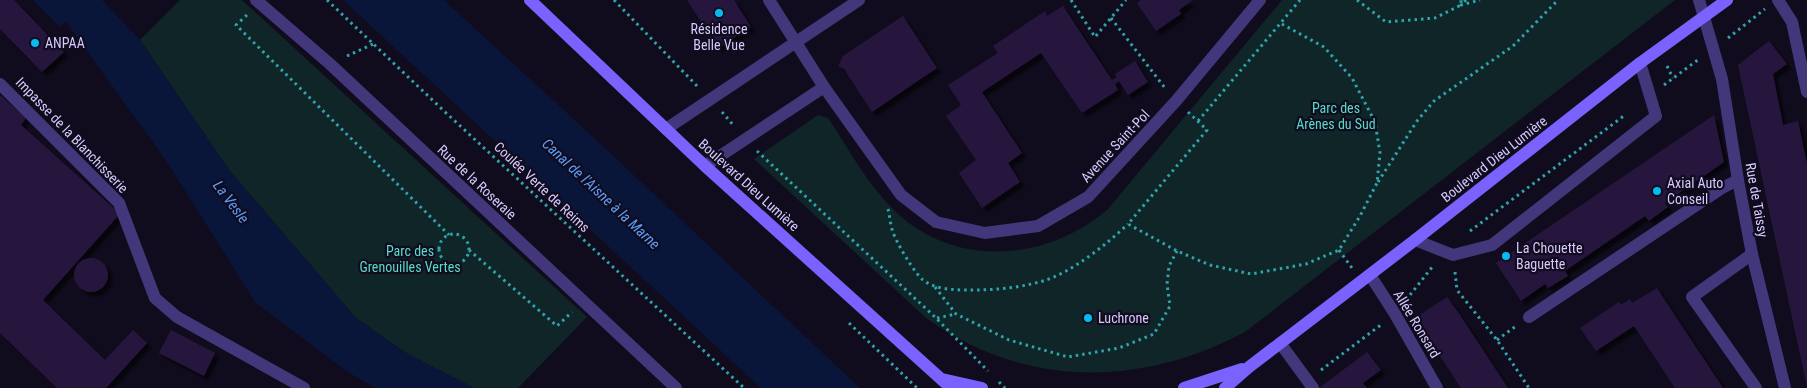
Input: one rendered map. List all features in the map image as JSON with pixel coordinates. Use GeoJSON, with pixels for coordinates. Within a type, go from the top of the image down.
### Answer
{"type":"FeatureCollection","features":[{"type":"Feature","properties":{"kind":"main road","name":"Boulevard Dieu Lumière"},"geometry":{"type":"LineString","coordinates":[[530,0],[705,166],[946,383]]}},
{"type":"Feature","properties":{"kind":"main road","name":"Boulevard Dieu Lumière"},"geometry":{"type":"LineString","coordinates":[[1225,388],[1249,367],[1370,275],[1640,63],[1727,0]]}},
{"type":"Feature","properties":{"kind":"main road"},"geometry":{"type":"LineString","coordinates":[[1184,388],[1249,367]]}},
{"type":"Feature","properties":{"kind":"main road"},"geometry":{"type":"LineString","coordinates":[[946,383],[982,388]]}},
{"type":"Feature","properties":{"kind":"street","name":"Rue de la Roseraie"},"geometry":{"type":"LineString","coordinates":[[256,0],[330,64],[676,388]]}},
{"type":"Feature","properties":{"kind":"street","name":"Avenue Saint-Pol"},"geometry":{"type":"LineString","coordinates":[[769,0],[824,87],[901,195],[936,222],[985,233],[1038,226],[1088,197],[1176,101],[1260,0]]}},
{"type":"Feature","properties":{"kind":"street"},"geometry":{"type":"LineString","coordinates":[[666,129],[859,0]]}},
{"type":"Feature","properties":{"kind":"street","name":"Rue de Taissy"},"geometry":{"type":"LineString","coordinates":[[1699,0],[1722,79],[1752,254],[1784,388]]}},
{"type":"Feature","properties":{"kind":"street"},"geometry":{"type":"LineString","coordinates":[[1776,2],[1792,22],[1807,92]]}},
{"type":"Feature","properties":{"kind":"street"},"geometry":{"type":"LineString","coordinates":[[1415,240],[1453,255],[1492,245],[1656,116],[1640,63]]}},
{"type":"Feature","properties":{"kind":"street","name":"Impasse de la Blanchisserie"},"geometry":{"type":"LineString","coordinates":[[0,84],[119,203],[156,298],[177,317],[304,388]]}},
{"type":"Feature","properties":{"kind":"street"},"geometry":{"type":"LineString","coordinates":[[705,166],[824,87]]}},
{"type":"Feature","properties":{"kind":"street"},"geometry":{"type":"LineString","coordinates":[[1529,317],[1722,188],[1738,180]]}},
{"type":"Feature","properties":{"kind":"street"},"geometry":{"type":"LineString","coordinates":[[1752,254],[1692,298],[1756,388]]}},
{"type":"Feature","properties":{"kind":"street","name":"Allée Ronsard"},"geometry":{"type":"LineString","coordinates":[[1370,275],[1395,314],[1437,388]]}},
{"type":"Feature","properties":{"kind":"street"},"geometry":{"type":"LineString","coordinates":[[1280,343],[1313,388]]}},
{"type":"Feature","properties":{"kind":"path","name":"Coulée Verte de Reims"},"geometry":{"type":"LineString","coordinates":[[327,0],[444,111],[744,388]]}},
{"type":"Feature","properties":{"kind":"path"},"geometry":{"type":"LineString","coordinates":[[614,0],[771,164],[936,318],[991,374]]}},
{"type":"Feature","properties":{"kind":"path"},"geometry":{"type":"LineString","coordinates":[[1071,0],[1095,37],[1126,0]]}},
{"type":"Feature","properties":{"kind":"path"},"geometry":{"type":"LineString","coordinates":[[1198,121],[1300,0]]}},
{"type":"Feature","properties":{"kind":"path"},"geometry":{"type":"LineString","coordinates":[[1357,0],[1386,22],[1435,18],[1461,5],[1480,0]]}},
{"type":"Feature","properties":{"kind":"path"},"geometry":{"type":"LineString","coordinates":[[1461,0],[1461,5]]}},
{"type":"Feature","properties":{"kind":"path"},"geometry":{"type":"LineString","coordinates":[[1461,5],[1466,0]]}},
{"type":"Feature","properties":{"kind":"path"},"geometry":{"type":"LineString","coordinates":[[1128,224],[1177,251],[1210,265],[1252,274],[1306,264],[1339,250],[1377,183],[1417,121],[1434,101],[1513,46],[1558,0]]}},
{"type":"Feature","properties":{"kind":"path"},"geometry":{"type":"LineString","coordinates":[[1714,49],[1776,2]]}},
{"type":"Feature","properties":{"kind":"path"},"geometry":{"type":"LineString","coordinates":[[935,287],[964,290],[997,290],[1044,280],[1072,266],[1106,244],[1128,224],[1207,130],[1176,101],[1111,18]]}},
{"type":"Feature","properties":{"kind":"path"},"geometry":{"type":"LineString","coordinates":[[1280,23],[1324,47],[1352,78],[1375,122],[1380,153],[1377,183]]}},
{"type":"Feature","properties":{"kind":"path"},"geometry":{"type":"LineString","coordinates":[[236,25],[449,235]]}},
{"type":"Feature","properties":{"kind":"path"},"geometry":{"type":"LineString","coordinates":[[330,64],[374,44]]}},
{"type":"Feature","properties":{"kind":"path"},"geometry":{"type":"LineString","coordinates":[[892,182],[887,203],[893,232],[909,261],[922,279],[935,287],[956,314],[1009,340],[1068,357],[1119,348],[1154,334],[1170,306],[1167,284],[1168,266],[1177,251]]}},
{"type":"Feature","properties":{"kind":"path"},"geometry":{"type":"LineString","coordinates":[[459,234],[469,245],[469,250],[461,262],[452,263],[444,259],[440,246],[442,241],[449,235],[459,234]]}},
{"type":"Feature","properties":{"kind":"path"},"geometry":{"type":"LineString","coordinates":[[469,250],[557,326]]}},
{"type":"Feature","properties":{"kind":"path"},"geometry":{"type":"LineString","coordinates":[[1453,255],[1457,290],[1496,340],[1528,388]]}},
{"type":"Feature","properties":{"kind":"path"},"geometry":{"type":"LineString","coordinates":[[936,318],[956,314]]}},
{"type":"Feature","properties":{"kind":"path"},"geometry":{"type":"LineString","coordinates":[[1496,340],[1529,317]]}},
{"type":"Feature","properties":{"kind":"path"},"geometry":{"type":"LineString","coordinates":[[998,381],[1005,388]]}},
{"type":"Feature","properties":{"kind":"green space","name":"Parc des Grenouilles Vertes"},"geometry":{"type":"Polygon","coordinates":[[[180,0],[242,0],[587,317],[518,388],[474,388],[406,353],[356,318],[229,170],[140,40],[180,0]]]}},
{"type":"Feature","properties":{"kind":"green space","name":"Parc des Arènes du Sud"},"geometry":{"type":"Polygon","coordinates":[[[1282,0],[1675,0],[1245,332],[1205,350],[1164,363],[1124,371],[1082,372],[1042,368],[1002,358],[963,341],[926,318],[754,159],[818,115],[828,118],[867,178],[884,200],[918,229],[944,242],[972,250],[1001,252],[1029,248],[1057,240],[1084,227],[1108,209],[1282,0]]]}},
{"type":"Feature","properties":{"kind":"water","name":"La Vesle"},"geometry":{"type":"Polygon","coordinates":[[[33,0],[102,0],[140,40],[229,170],[356,318],[406,353],[474,388],[375,388],[343,369],[255,302],[167,162],[66,22],[59,26],[33,0]]]}},
{"type":"Feature","properties":{"kind":"water","name":"Canal de l'Aisne à la Marne"},"geometry":{"type":"Polygon","coordinates":[[[343,0],[444,0],[605,148],[860,388],[761,388],[343,0]]]}},
{"type":"Feature","properties":{"kind":"building","name":"ANPAA"},"geometry":{"type":"Polygon","coordinates":[[[0,0],[14,0],[64,52],[42,72],[0,29],[0,0]]]}},
{"type":"Feature","properties":{"kind":"building","name":"Résidence Belle Vue"},"geometry":{"type":"Polygon","coordinates":[[[687,0],[734,0],[751,27],[718,48],[687,0]]]}},
{"type":"Feature","properties":{"kind":"building"},"geometry":{"type":"Polygon","coordinates":[[[1141,0],[1193,0],[1179,10],[1181,14],[1156,31],[1137,3],[1141,0]]]}},
{"type":"Feature","properties":{"kind":"building"},"geometry":{"type":"Polygon","coordinates":[[[1063,6],[1112,80],[1117,77],[1115,74],[1135,61],[1148,82],[1128,95],[1119,81],[1115,84],[1118,90],[1082,113],[1041,53],[982,92],[1022,153],[1008,163],[1020,182],[982,208],[959,173],[976,160],[946,116],[961,105],[948,85],[998,53],[993,46],[1045,11],[1047,16],[1063,6]]]}},
{"type":"Feature","properties":{"kind":"building"},"geometry":{"type":"Polygon","coordinates":[[[903,16],[937,68],[872,112],[844,69],[838,66],[843,56],[903,16]]]}},
{"type":"Feature","properties":{"kind":"building"},"geometry":{"type":"Polygon","coordinates":[[[1769,41],[1787,64],[1773,74],[1783,125],[1798,121],[1807,164],[1807,387],[1738,65],[1769,41]]]}},
{"type":"Feature","properties":{"kind":"building"},"geometry":{"type":"Polygon","coordinates":[[[0,95],[26,118],[21,125],[117,211],[118,216],[43,300],[105,360],[133,330],[147,343],[106,388],[57,388],[0,333],[0,95]]]}},
{"type":"Feature","properties":{"kind":"building"},"geometry":{"type":"Polygon","coordinates":[[[1714,115],[1724,162],[1665,203],[1668,207],[1649,221],[1645,216],[1565,271],[1568,276],[1548,288],[1545,284],[1521,301],[1496,263],[1714,115]]]}},
{"type":"Feature","properties":{"kind":"building"},"geometry":{"type":"Polygon","coordinates":[[[91,258],[103,263],[108,275],[103,287],[91,292],[79,287],[74,275],[79,263],[91,258]]]}},
{"type":"Feature","properties":{"kind":"building"},"geometry":{"type":"Polygon","coordinates":[[[1657,288],[1723,388],[1675,388],[1634,326],[1596,351],[1580,328],[1619,302],[1621,305],[1630,299],[1632,303],[1657,288]]]}},
{"type":"Feature","properties":{"kind":"building"},"geometry":{"type":"Polygon","coordinates":[[[1447,297],[1508,388],[1461,388],[1415,318],[1447,297]]]}},
{"type":"Feature","properties":{"kind":"building"},"geometry":{"type":"Polygon","coordinates":[[[171,330],[215,353],[204,376],[159,353],[171,330]]]}},
{"type":"Feature","properties":{"kind":"building"},"geometry":{"type":"Polygon","coordinates":[[[1367,352],[1381,370],[1363,383],[1367,388],[1319,388],[1367,352]]]}},
{"type":"Feature","properties":{"kind":"place","name":"Résidence Belle Vue"},"geometry":{"type":"Point","coordinates":[719,13]}},
{"type":"Feature","properties":{"kind":"place","name":"ANPAA"},"geometry":{"type":"Point","coordinates":[35,43]}},
{"type":"Feature","properties":{"kind":"place","name":"Axial Auto Conseil"},"geometry":{"type":"Point","coordinates":[1657,191]}},
{"type":"Feature","properties":{"kind":"place","name":"La Chouette Baguette"},"geometry":{"type":"Point","coordinates":[1506,256]}},
{"type":"Feature","properties":{"kind":"place","name":"Luchrone"},"geometry":{"type":"Point","coordinates":[1088,318]}}]}
